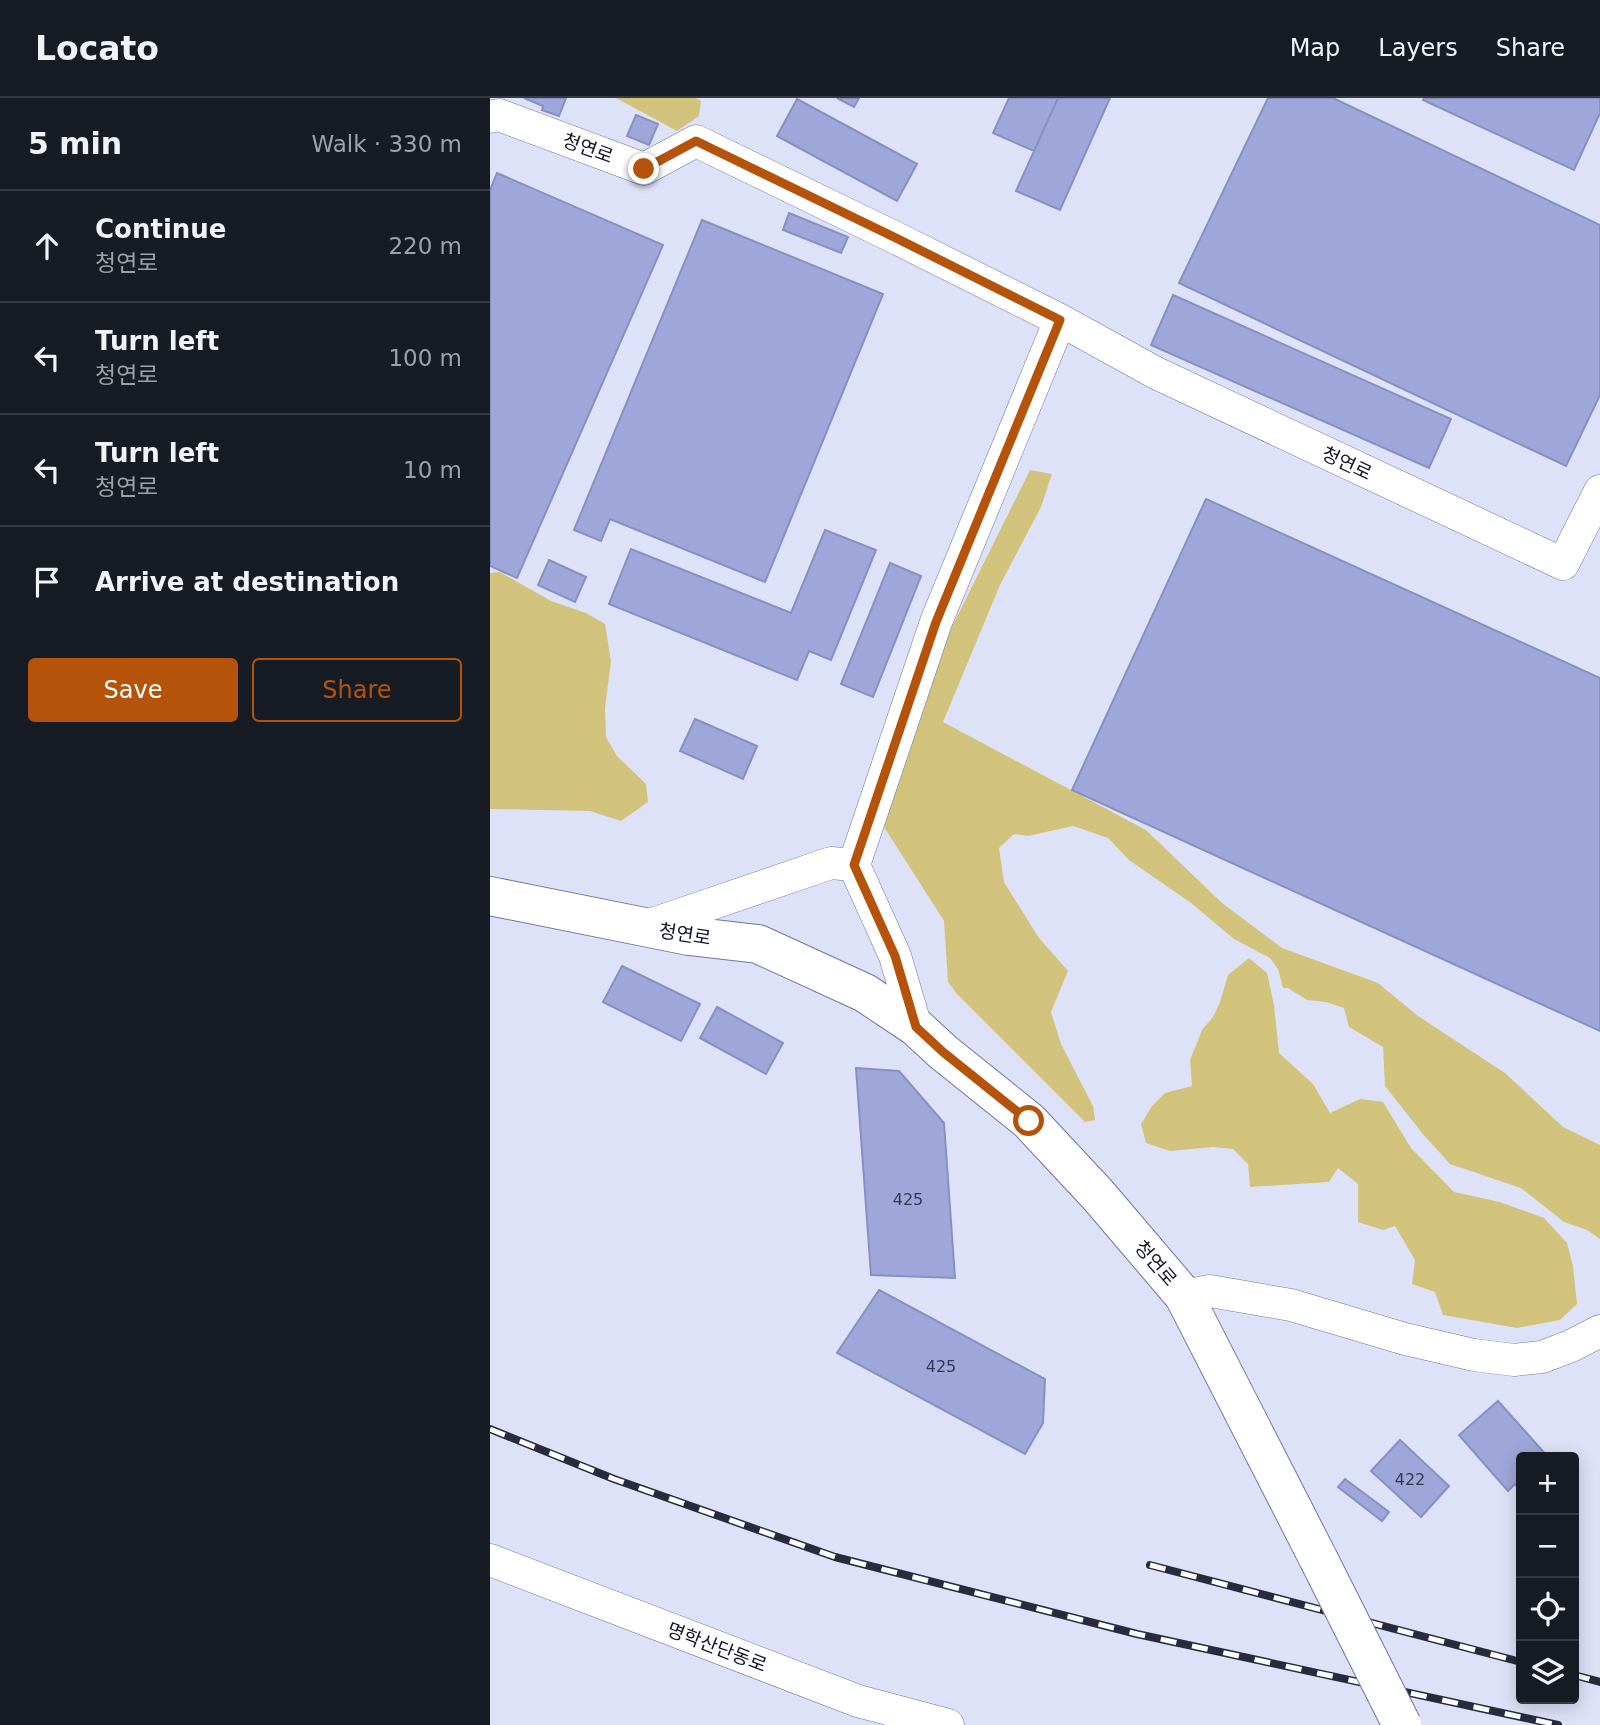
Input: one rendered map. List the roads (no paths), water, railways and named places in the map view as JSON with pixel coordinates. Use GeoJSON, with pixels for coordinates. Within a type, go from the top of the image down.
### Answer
{"type":"FeatureCollection","features":[{"type":"Feature","properties":{"kind":"main road","name":"청연로"},"geometry":{"type":"LineString","coordinates":[[490,896],[689,936],[758,944],[865,993],[916,1027],[1029,1121],[1098,1195],[1184,1296],[1402,1725]]}},
{"type":"Feature","properties":{"kind":"main road","name":"청연로"},"geometry":{"type":"LineString","coordinates":[[490,925],[531,915],[624,924]]}},
{"type":"Feature","properties":{"kind":"street","name":"청연로"},"geometry":{"type":"LineString","coordinates":[[490,117],[499,116],[644,169],[696,141],[1060,320],[1156,373],[1563,564],[1600,491]]}},
{"type":"Feature","properties":{"kind":"street"},"geometry":{"type":"LineString","coordinates":[[916,1027],[895,956],[854,865],[936,622],[1060,320]]}},
{"type":"Feature","properties":{"kind":"street","name":"청연로"},"geometry":{"type":"LineString","coordinates":[[624,924],[831,863],[854,865]]}},
{"type":"Feature","properties":{"kind":"street"},"geometry":{"type":"LineString","coordinates":[[1184,1296],[1210,1291],[1291,1305],[1405,1339],[1474,1355],[1514,1360],[1542,1357],[1600,1331]]}},
{"type":"Feature","properties":{"kind":"street","name":"명학산단동로"},"geometry":{"type":"LineString","coordinates":[[490,1560],[858,1701],[947,1725]]}},
{"type":"Feature","properties":{"kind":"railway"},"geometry":{"type":"LineString","coordinates":[[490,1429],[614,1479],[835,1557],[1137,1634],[1558,1725]]}},
{"type":"Feature","properties":{"kind":"railway"},"geometry":{"type":"LineString","coordinates":[[1150,1565],[1516,1661]]}},
{"type":"Feature","properties":{"kind":"railway"},"geometry":{"type":"LineString","coordinates":[[1579,1676],[1600,1682]]}}]}
